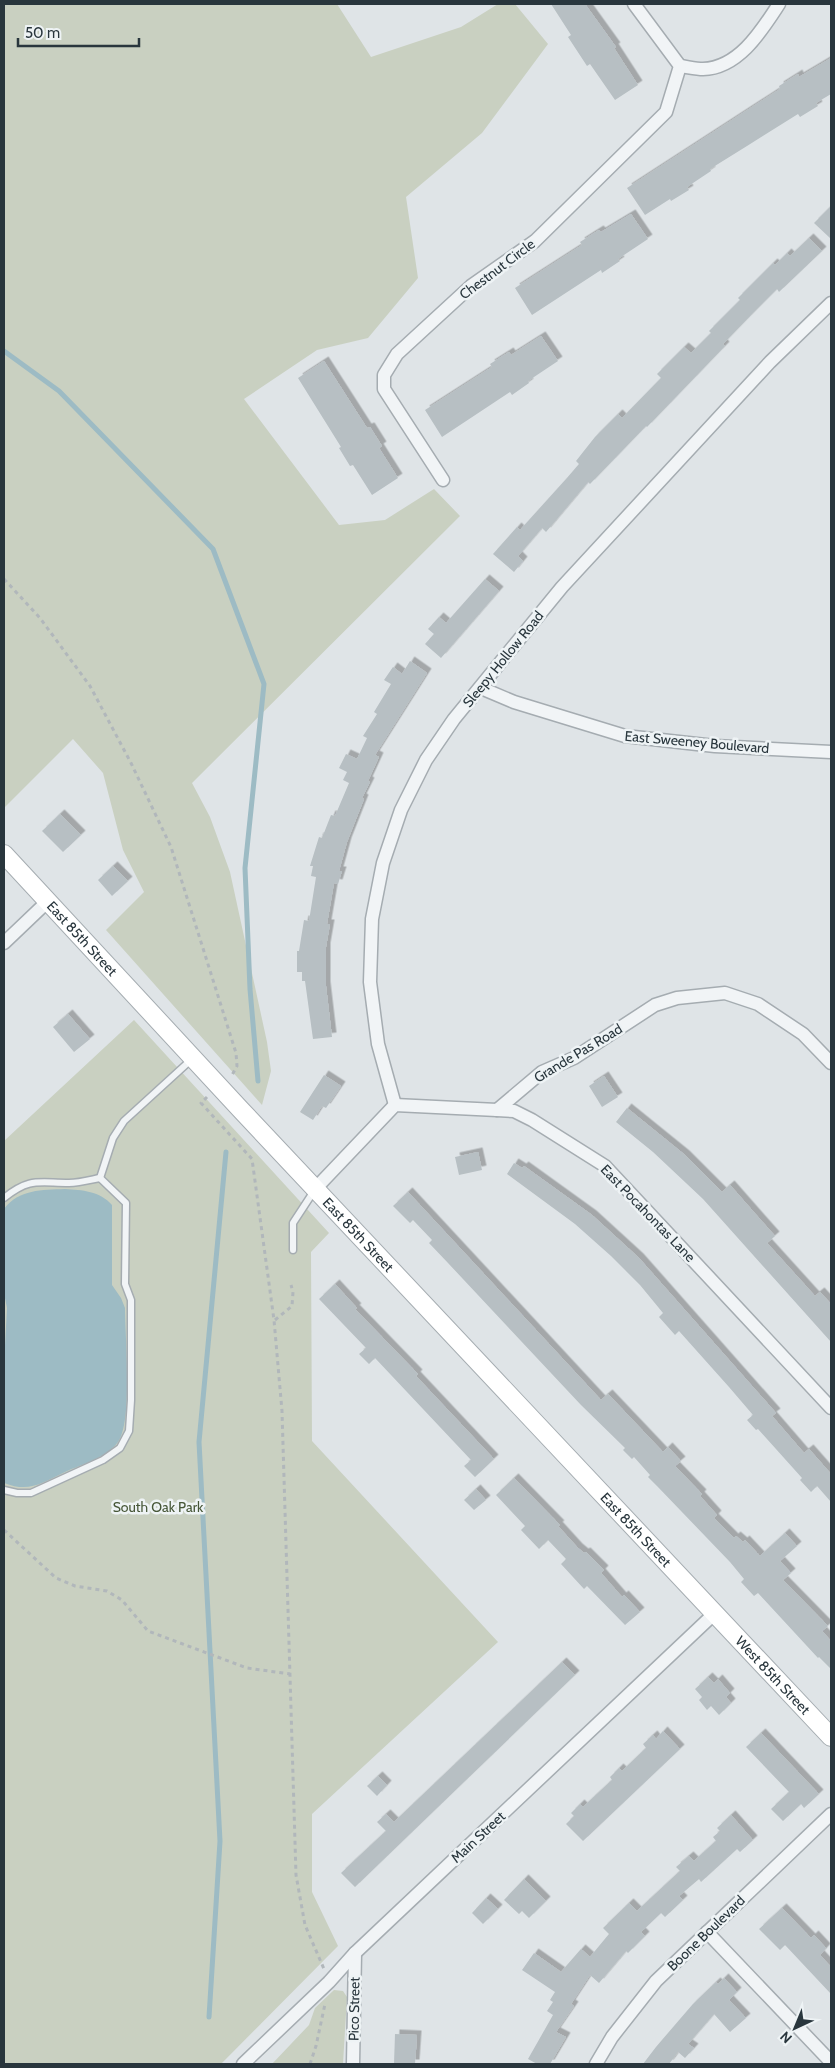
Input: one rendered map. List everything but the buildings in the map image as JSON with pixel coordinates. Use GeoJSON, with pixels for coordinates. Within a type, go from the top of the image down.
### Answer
{"type":"FeatureCollection","features":[{"type":"Feature","properties":{"kind":"main road","name":"East 85th Street"},"geometry":{"type":"LineString","coordinates":[[4,854],[193,1058],[715,1613]]}},
{"type":"Feature","properties":{"kind":"main road","name":"West 85th Street"},"geometry":{"type":"LineString","coordinates":[[715,1613],[831,1737]]}},
{"type":"Feature","properties":{"kind":"street"},"geometry":{"type":"LineString","coordinates":[[634,4],[680,66],[705,69],[728,62],[756,38],[779,4]]}},
{"type":"Feature","properties":{"kind":"street","name":"Chestnut Circle"},"geometry":{"type":"LineString","coordinates":[[443,480],[384,390],[384,375],[397,354],[471,286],[535,241],[666,112],[680,66]]}},
{"type":"Feature","properties":{"kind":"street","name":"Sleepy Hollow Road"},"geometry":{"type":"LineString","coordinates":[[395,1105],[378,1044],[370,982],[372,918],[383,863],[401,810],[426,760],[454,719],[562,587],[770,362],[831,303]]}},
{"type":"Feature","properties":{"kind":"street","name":"East Sweeney Boulevard"},"geometry":{"type":"LineString","coordinates":[[480,688],[514,702],[625,736],[716,746],[831,752]]}},
{"type":"Feature","properties":{"kind":"street"},"geometry":{"type":"LineString","coordinates":[[4,942],[47,902]]}},
{"type":"Feature","properties":{"kind":"street","name":"Grande Pas Road"},"geometry":{"type":"LineString","coordinates":[[498,1110],[542,1072],[574,1058],[655,1005],[677,998],[725,994],[758,1004],[804,1034],[831,1063]]}},
{"type":"Feature","properties":{"kind":"street"},"geometry":{"type":"LineString","coordinates":[[316,1188],[395,1105],[498,1110]]}},
{"type":"Feature","properties":{"kind":"street","name":"East Pocahontas Lane"},"geometry":{"type":"LineString","coordinates":[[498,1110],[514,1111],[532,1120],[605,1166],[831,1408]]}},
{"type":"Feature","properties":{"kind":"street","name":"Main Street"},"geometry":{"type":"LineString","coordinates":[[243,2064],[329,1982],[354,1953],[715,1613]]}},
{"type":"Feature","properties":{"kind":"street","name":"Boone Boulevard"},"geometry":{"type":"LineString","coordinates":[[596,2064],[612,2037],[656,1981],[831,1814]]}},
{"type":"Feature","properties":{"kind":"street"},"geometry":{"type":"LineString","coordinates":[[707,1932],[831,2062]]}},
{"type":"Feature","properties":{"kind":"street","name":"Pico Street"},"geometry":{"type":"LineString","coordinates":[[353,2064],[354,1953]]}},
{"type":"Feature","properties":{"kind":"lane"},"geometry":{"type":"LineString","coordinates":[[100,1178],[112,1138],[124,1121],[193,1058]]}},
{"type":"Feature","properties":{"kind":"lane"},"geometry":{"type":"LineString","coordinates":[[4,1198],[13,1191],[36,1181],[71,1183],[100,1178]]}},
{"type":"Feature","properties":{"kind":"lane"},"geometry":{"type":"LineString","coordinates":[[4,1490],[30,1493],[103,1460],[120,1448],[128,1431],[131,1400],[131,1300],[126,1284],[126,1203],[100,1178]]}},
{"type":"Feature","properties":{"kind":"lane"},"geometry":{"type":"LineString","coordinates":[[293,1250],[293,1223],[316,1188]]}},
{"type":"Feature","properties":{"kind":"path"},"geometry":{"type":"LineString","coordinates":[[4,579],[40,618],[90,686],[131,763],[171,847],[236,1053],[237,1066],[233,1074]]}},
{"type":"Feature","properties":{"kind":"path"},"geometry":{"type":"LineString","coordinates":[[205,1099],[201,1103],[252,1159],[274,1320],[282,1410],[296,1876],[305,1925],[329,1982],[322,2022],[310,2064]]}},
{"type":"Feature","properties":{"kind":"path"},"geometry":{"type":"LineString","coordinates":[[274,1320],[292,1306],[293,1292],[291,1285]]}},
{"type":"Feature","properties":{"kind":"path"},"geometry":{"type":"LineString","coordinates":[[4,1530],[56,1578],[75,1586],[107,1591],[122,1600],[148,1631],[247,1668],[290,1674]]}},
{"type":"Feature","properties":{"kind":"green space"},"geometry":{"type":"Polygon","coordinates":[[[4,4],[337,4],[371,57],[461,27],[498,4],[515,4],[548,44],[482,133],[406,197],[418,278],[368,338],[317,350],[244,399],[339,525],[385,520],[434,489],[460,516],[192,783],[210,817],[230,872],[267,1042],[271,1071],[262,1105],[106,930],[144,892],[123,850],[103,773],[73,739],[4,808],[4,4]]]}},
{"type":"Feature","properties":{"kind":"green space","name":"South Oak Park"},"geometry":{"type":"Polygon","coordinates":[[[134,1020],[329,1233],[311,1252],[312,1441],[498,1642],[312,1814],[312,1892],[338,1946],[221,2064],[4,2064],[4,1141],[134,1020]]]}},
{"type":"Feature","properties":{"kind":"green space"},"geometry":{"type":"Polygon","coordinates":[[[334,1990],[343,1991],[347,1997],[343,2064],[272,2064],[309,2025],[315,2008],[334,1990]]]}},
{"type":"Feature","properties":{"kind":"water"},"geometry":{"type":"Polygon","coordinates":[[[65,1189],[96,1194],[112,1205],[112,1285],[125,1308],[127,1398],[123,1431],[113,1448],[86,1463],[42,1483],[28,1487],[13,1486],[4,1483],[4,1364],[7,1308],[4,1293],[4,1209],[10,1202],[24,1194],[40,1190],[65,1189]]]}},
{"type":"Feature","properties":{"kind":"waterway"},"geometry":{"type":"LineString","coordinates":[[4,351],[59,391],[213,549],[264,684],[245,868],[250,989],[258,1081]]}},
{"type":"Feature","properties":{"kind":"waterway"},"geometry":{"type":"LineString","coordinates":[[209,2017],[220,1841],[199,1442],[226,1152]]}}]}
